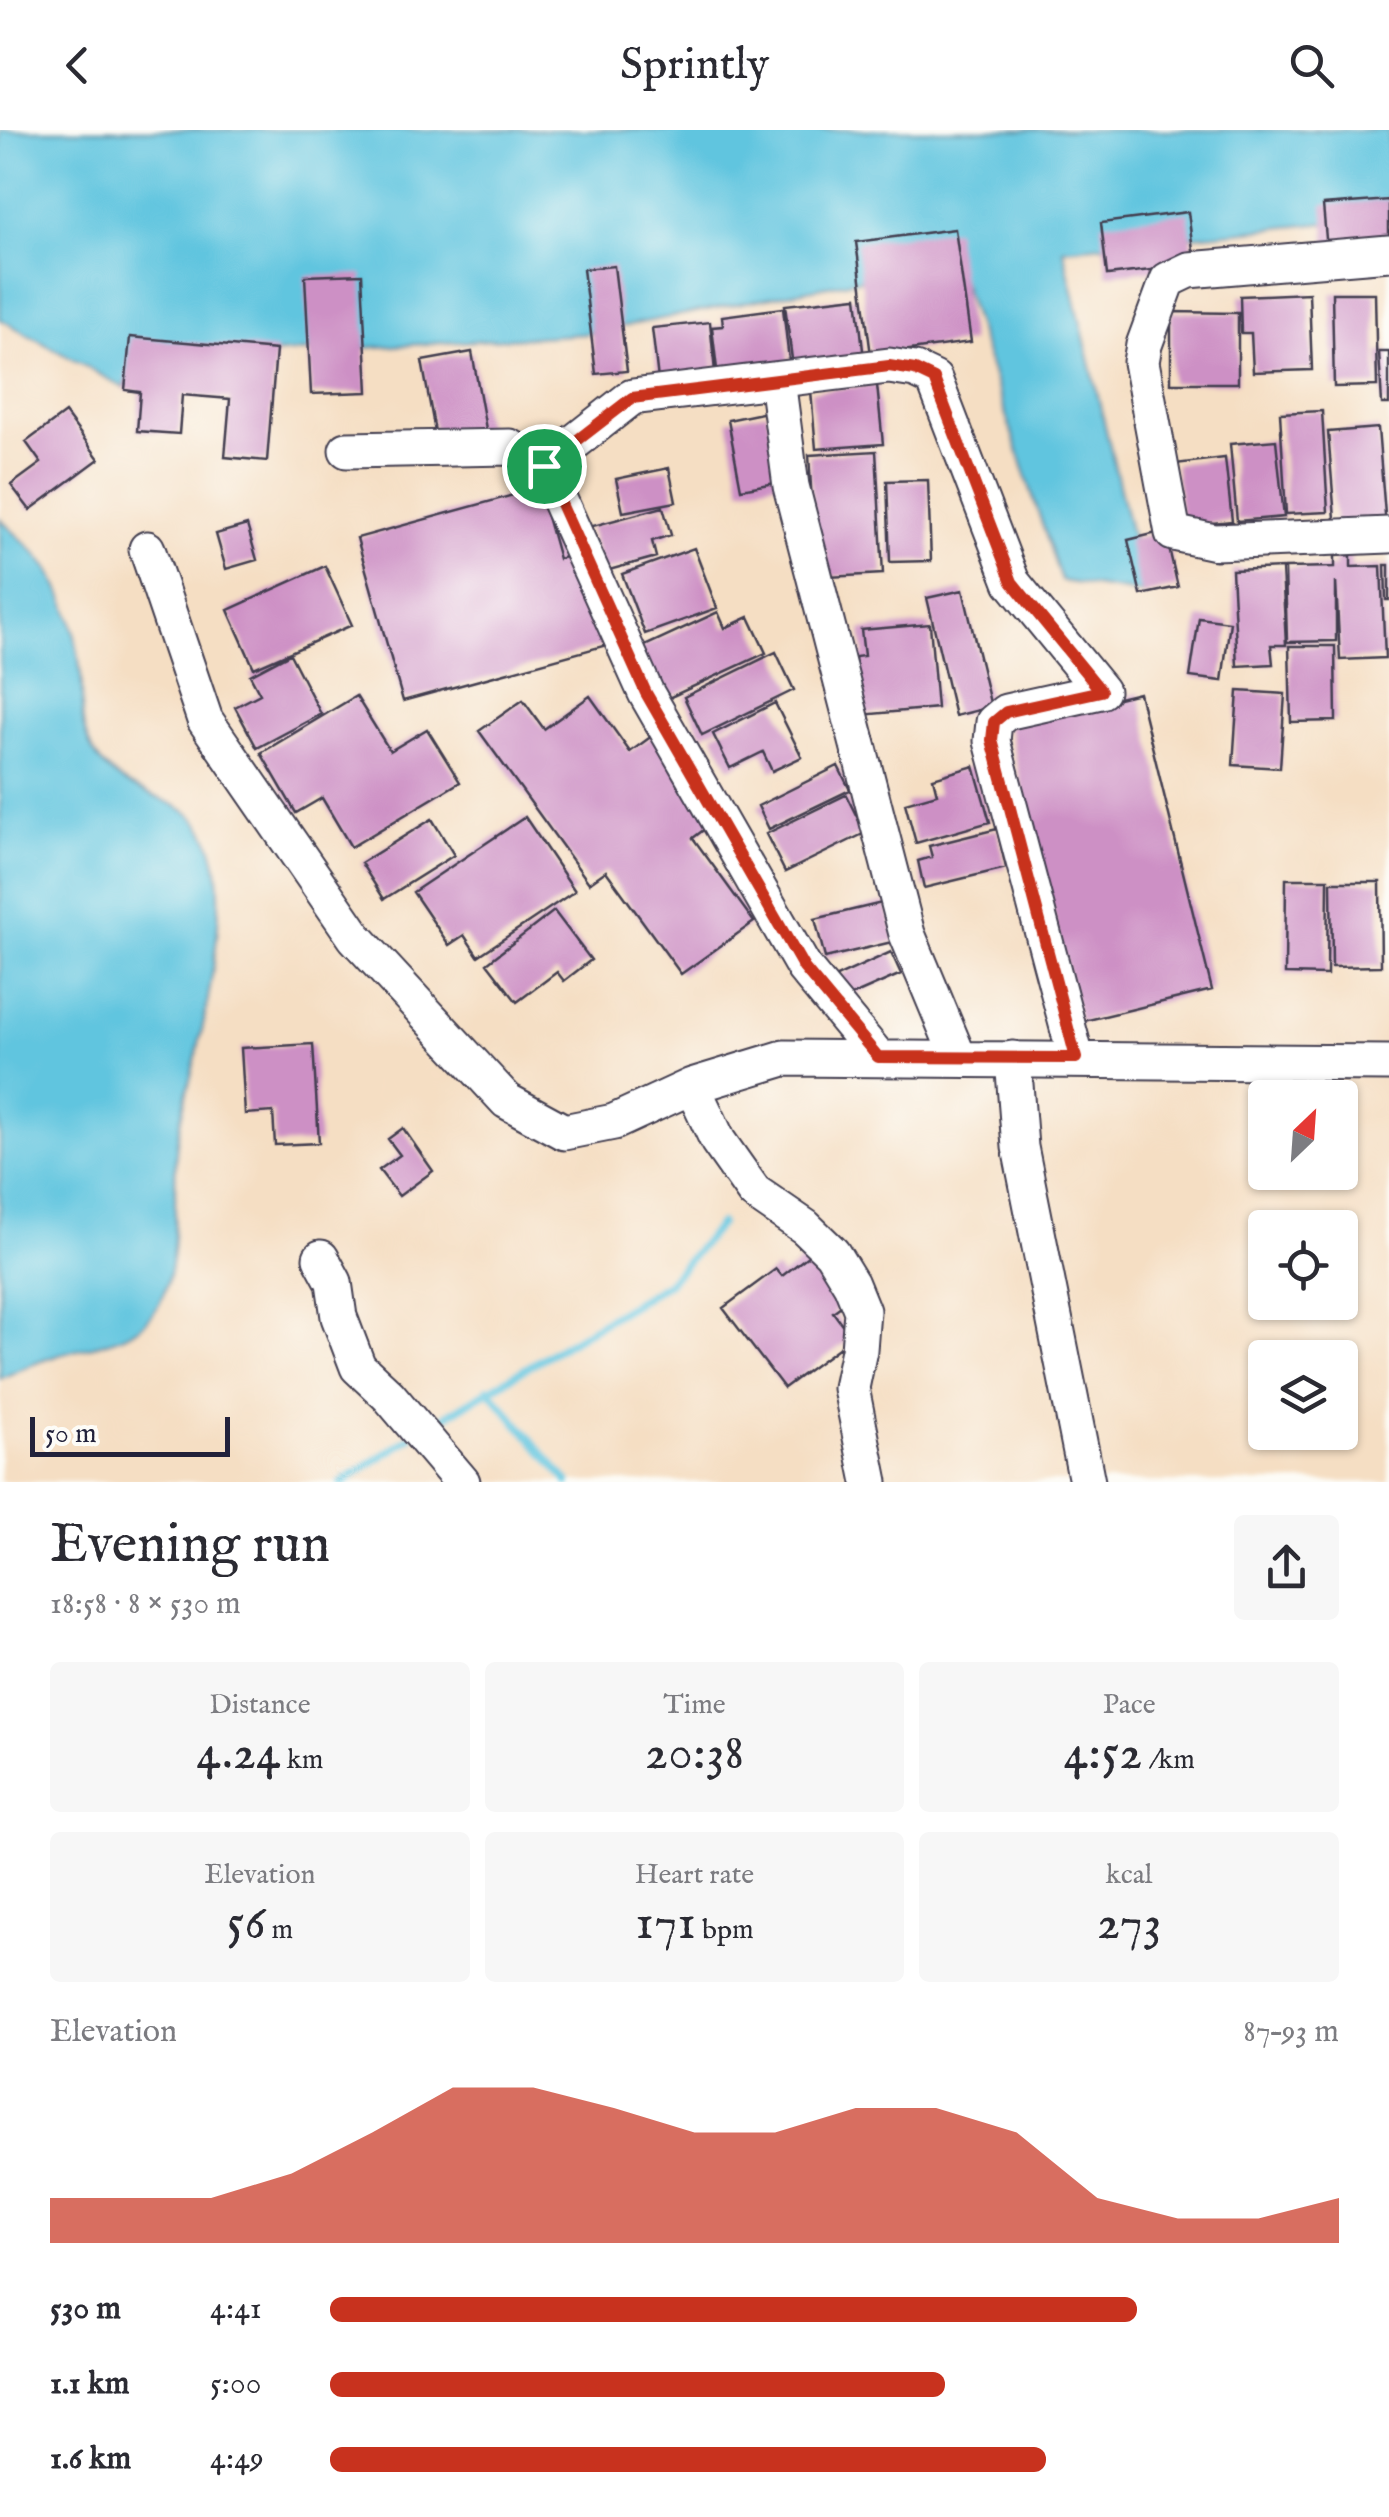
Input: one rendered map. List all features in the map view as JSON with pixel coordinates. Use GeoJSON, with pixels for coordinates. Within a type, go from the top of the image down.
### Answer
{"type":"FeatureCollection","features":[{"type":"Feature","properties":{"kind":"street"},"geometry":{"type":"LineString","coordinates":[[1389,252],[1189,270],[1168,280],[1141,362],[1173,533],[1214,542],[1389,535]]}},
{"type":"Feature","properties":{"kind":"street"},"geometry":{"type":"LineString","coordinates":[[544,466],[632,398],[889,366],[915,370],[934,379],[1012,582],[1101,691],[1006,712],[994,722],[992,740],[1076,1058]]}},
{"type":"Feature","properties":{"kind":"street"},"geometry":{"type":"LineString","coordinates":[[777,380],[792,486],[907,934],[959,1059]]}},
{"type":"Feature","properties":{"kind":"street"},"geometry":{"type":"LineString","coordinates":[[347,450],[510,447],[544,466],[646,693],[804,968],[878,1057]]}},
{"type":"Feature","properties":{"kind":"street"},"geometry":{"type":"LineString","coordinates":[[148,548],[206,720],[355,937],[508,1102],[564,1132],[614,1122],[692,1086],[784,1058],[1389,1062]]}},
{"type":"Feature","properties":{"kind":"street"},"geometry":{"type":"LineString","coordinates":[[1013,1059],[1020,1147],[1088,1482]]}},
{"type":"Feature","properties":{"kind":"street"},"geometry":{"type":"LineString","coordinates":[[692,1086],[718,1141],[754,1192],[805,1227],[832,1253],[851,1284],[862,1311],[851,1388],[870,1482]]}},
{"type":"Feature","properties":{"kind":"street"},"geometry":{"type":"LineString","coordinates":[[321,1258],[334,1282],[339,1317],[358,1367],[454,1472]]}},
{"type":"Feature","properties":{"kind":"water"},"geometry":{"type":"Polygon","coordinates":[[[0,130],[1389,130],[1389,217],[1063,249],[1145,594],[1061,581],[955,261],[584,334],[265,354],[138,346],[124,388],[0,319],[0,130]]]}},
{"type":"Feature","properties":{"kind":"water"},"geometry":{"type":"Polygon","coordinates":[[[0,519],[38,556],[63,597],[79,660],[84,728],[97,757],[128,784],[194,818],[211,847],[219,898],[209,993],[177,1139],[172,1258],[162,1299],[152,1315],[133,1331],[0,1379],[0,519]]]}},
{"type":"Feature","properties":{"kind":"building"},"geometry":{"type":"Polygon","coordinates":[[[1389,200],[1389,245],[1327,250],[1323,205],[1389,200]]]}},
{"type":"Feature","properties":{"kind":"building"},"geometry":{"type":"Polygon","coordinates":[[[1188,212],[1195,265],[1107,275],[1101,223],[1188,212]]]}},
{"type":"Feature","properties":{"kind":"building"},"geometry":{"type":"Polygon","coordinates":[[[955,229],[971,342],[871,355],[856,242],[955,229]]]}},
{"type":"Feature","properties":{"kind":"building"},"geometry":{"type":"Polygon","coordinates":[[[614,266],[627,371],[596,374],[583,269],[614,266]]]}},
{"type":"Feature","properties":{"kind":"building"},"geometry":{"type":"Polygon","coordinates":[[[362,274],[368,392],[311,394],[305,276],[362,274]]]}},
{"type":"Feature","properties":{"kind":"building"},"geometry":{"type":"Polygon","coordinates":[[[1309,293],[1312,370],[1253,372],[1251,333],[1241,333],[1240,296],[1309,293]]]}},
{"type":"Feature","properties":{"kind":"building"},"geometry":{"type":"Polygon","coordinates":[[[1332,293],[1375,293],[1377,386],[1334,387],[1332,293]]]}},
{"type":"Feature","properties":{"kind":"building"},"geometry":{"type":"Polygon","coordinates":[[[857,297],[864,359],[793,367],[785,305],[857,297]]]}},
{"type":"Feature","properties":{"kind":"building"},"geometry":{"type":"Polygon","coordinates":[[[783,308],[790,369],[718,378],[712,327],[723,326],[722,316],[783,308]]]}},
{"type":"Feature","properties":{"kind":"building"},"geometry":{"type":"Polygon","coordinates":[[[1171,312],[1238,313],[1238,383],[1171,383],[1171,312]]]}},
{"type":"Feature","properties":{"kind":"building"},"geometry":{"type":"Polygon","coordinates":[[[710,322],[716,382],[659,388],[652,328],[710,322]]]}},
{"type":"Feature","properties":{"kind":"building"},"geometry":{"type":"Polygon","coordinates":[[[130,337],[276,350],[267,461],[225,457],[230,399],[182,395],[179,434],[137,431],[140,392],[125,390],[130,337]]]}},
{"type":"Feature","properties":{"kind":"building"},"geometry":{"type":"Polygon","coordinates":[[[472,352],[488,440],[438,448],[422,361],[472,352]]]}},
{"type":"Feature","properties":{"kind":"building"},"geometry":{"type":"Polygon","coordinates":[[[1379,352],[1389,352],[1389,404],[1382,404],[1379,352]]]}},
{"type":"Feature","properties":{"kind":"building"},"geometry":{"type":"Polygon","coordinates":[[[877,385],[883,444],[816,449],[811,391],[877,385]]]}},
{"type":"Feature","properties":{"kind":"building"},"geometry":{"type":"Polygon","coordinates":[[[1322,411],[1328,512],[1286,514],[1280,413],[1322,411]]]}},
{"type":"Feature","properties":{"kind":"building"},"geometry":{"type":"Polygon","coordinates":[[[767,412],[781,482],[741,489],[728,420],[767,412]]]}},
{"type":"Feature","properties":{"kind":"building"},"geometry":{"type":"Polygon","coordinates":[[[65,413],[99,459],[30,510],[11,485],[41,463],[26,442],[65,413]]]}},
{"type":"Feature","properties":{"kind":"building"},"geometry":{"type":"Polygon","coordinates":[[[1378,428],[1386,527],[1336,531],[1328,432],[1378,428]]]}},
{"type":"Feature","properties":{"kind":"building"},"geometry":{"type":"Polygon","coordinates":[[[1276,440],[1284,517],[1237,521],[1230,444],[1276,440]]]}},
{"type":"Feature","properties":{"kind":"building"},"geometry":{"type":"Polygon","coordinates":[[[876,451],[883,574],[828,577],[826,550],[815,550],[809,455],[876,451]]]}},
{"type":"Feature","properties":{"kind":"building"},"geometry":{"type":"Polygon","coordinates":[[[1225,458],[1232,521],[1182,526],[1175,464],[1225,458]]]}},
{"type":"Feature","properties":{"kind":"building"},"geometry":{"type":"Polygon","coordinates":[[[669,468],[676,502],[623,512],[616,479],[669,468]]]}},
{"type":"Feature","properties":{"kind":"building"},"geometry":{"type":"Polygon","coordinates":[[[928,480],[931,561],[890,562],[887,481],[928,480]]]}},
{"type":"Feature","properties":{"kind":"building"},"geometry":{"type":"Polygon","coordinates":[[[539,488],[559,559],[581,552],[607,645],[403,701],[357,538],[539,488]]]}},
{"type":"Feature","properties":{"kind":"building"},"geometry":{"type":"Polygon","coordinates":[[[663,507],[671,535],[652,541],[656,557],[602,572],[589,527],[663,507]]]}},
{"type":"Feature","properties":{"kind":"building"},"geometry":{"type":"Polygon","coordinates":[[[247,525],[257,560],[226,569],[216,534],[247,525]]]}},
{"type":"Feature","properties":{"kind":"building"},"geometry":{"type":"Polygon","coordinates":[[[1165,531],[1178,587],[1141,595],[1128,540],[1165,531]]]}},
{"type":"Feature","properties":{"kind":"building"},"geometry":{"type":"Polygon","coordinates":[[[694,548],[717,608],[645,634],[622,574],[694,548]]]}},
{"type":"Feature","properties":{"kind":"building"},"geometry":{"type":"Polygon","coordinates":[[[1351,555],[1351,567],[1381,566],[1385,658],[1340,660],[1336,582],[1336,641],[1287,642],[1285,568],[1335,567],[1335,556],[1351,555]]]}},
{"type":"Feature","properties":{"kind":"building"},"geometry":{"type":"Polygon","coordinates":[[[1385,565],[1389,565],[1389,600],[1386,600],[1385,565]]]}},
{"type":"Feature","properties":{"kind":"building"},"geometry":{"type":"Polygon","coordinates":[[[325,566],[352,625],[254,668],[228,610],[325,566]]]}},
{"type":"Feature","properties":{"kind":"building"},"geometry":{"type":"Polygon","coordinates":[[[1282,568],[1286,645],[1271,645],[1273,664],[1237,666],[1232,570],[1282,568]]]}},
{"type":"Feature","properties":{"kind":"building"},"geometry":{"type":"Polygon","coordinates":[[[963,590],[991,707],[955,716],[927,598],[963,590]]]}},
{"type":"Feature","properties":{"kind":"building"},"geometry":{"type":"Polygon","coordinates":[[[718,612],[725,628],[749,617],[766,653],[662,701],[638,649],[718,612]]]}},
{"type":"Feature","properties":{"kind":"building"},"geometry":{"type":"Polygon","coordinates":[[[1199,618],[1230,622],[1222,681],[1190,677],[1199,618]]]}},
{"type":"Feature","properties":{"kind":"building"},"geometry":{"type":"Polygon","coordinates":[[[930,624],[937,708],[861,715],[855,657],[864,656],[861,630],[930,624]]]}},
{"type":"Feature","properties":{"kind":"building"},"geometry":{"type":"Polygon","coordinates":[[[1289,646],[1335,646],[1336,721],[1291,722],[1289,646]]]}},
{"type":"Feature","properties":{"kind":"building"},"geometry":{"type":"Polygon","coordinates":[[[776,652],[794,690],[702,735],[684,697],[776,652]]]}},
{"type":"Feature","properties":{"kind":"building"},"geometry":{"type":"Polygon","coordinates":[[[290,654],[321,714],[257,748],[235,707],[260,694],[250,675],[290,654]]]}},
{"type":"Feature","properties":{"kind":"building"},"geometry":{"type":"Polygon","coordinates":[[[1238,691],[1285,694],[1280,768],[1233,765],[1238,691]]]}},
{"type":"Feature","properties":{"kind":"building"},"geometry":{"type":"Polygon","coordinates":[[[1139,693],[1212,990],[1080,1022],[1007,725],[1139,693]]]}},
{"type":"Feature","properties":{"kind":"building"},"geometry":{"type":"Polygon","coordinates":[[[356,696],[390,751],[427,729],[460,782],[351,847],[322,798],[296,813],[261,753],[356,696]]]}},
{"type":"Feature","properties":{"kind":"building"},"geometry":{"type":"Polygon","coordinates":[[[590,696],[630,752],[656,733],[718,819],[693,838],[754,922],[681,974],[606,871],[589,883],[479,731],[523,700],[544,729],[590,696]]]}},
{"type":"Feature","properties":{"kind":"building"},"geometry":{"type":"Polygon","coordinates":[[[775,703],[802,757],[772,771],[763,752],[730,768],[713,734],[775,703]]]}},
{"type":"Feature","properties":{"kind":"building"},"geometry":{"type":"Polygon","coordinates":[[[838,766],[850,790],[769,829],[758,806],[838,766]]]}},
{"type":"Feature","properties":{"kind":"building"},"geometry":{"type":"Polygon","coordinates":[[[974,766],[990,822],[916,843],[905,803],[937,794],[933,778],[974,766]]]}},
{"type":"Feature","properties":{"kind":"building"},"geometry":{"type":"Polygon","coordinates":[[[846,795],[865,833],[785,872],[766,834],[846,795]]]}},
{"type":"Feature","properties":{"kind":"building"},"geometry":{"type":"Polygon","coordinates":[[[525,817],[575,891],[478,956],[464,935],[449,945],[413,892],[525,817]]]}},
{"type":"Feature","properties":{"kind":"building"},"geometry":{"type":"Polygon","coordinates":[[[432,819],[454,855],[384,899],[361,863],[432,819]]]}},
{"type":"Feature","properties":{"kind":"building"},"geometry":{"type":"Polygon","coordinates":[[[997,829],[1006,868],[924,888],[918,861],[932,857],[929,846],[997,829]]]}},
{"type":"Feature","properties":{"kind":"building"},"geometry":{"type":"Polygon","coordinates":[[[1286,879],[1328,879],[1327,975],[1285,974],[1286,879]]]}},
{"type":"Feature","properties":{"kind":"building"},"geometry":{"type":"Polygon","coordinates":[[[1331,882],[1380,882],[1381,966],[1332,967],[1331,882]]]}},
{"type":"Feature","properties":{"kind":"building"},"geometry":{"type":"Polygon","coordinates":[[[886,902],[896,941],[825,958],[815,919],[886,902]]]}},
{"type":"Feature","properties":{"kind":"building"},"geometry":{"type":"Polygon","coordinates":[[[554,911],[591,960],[564,981],[557,972],[517,1002],[487,963],[554,911]]]}},
{"type":"Feature","properties":{"kind":"building"},"geometry":{"type":"Polygon","coordinates":[[[891,952],[901,974],[844,999],[834,978],[891,952]]]}},
{"type":"Feature","properties":{"kind":"building"},"geometry":{"type":"Polygon","coordinates":[[[313,1044],[319,1143],[275,1145],[273,1112],[245,1114],[241,1048],[313,1044]]]}},
{"type":"Feature","properties":{"kind":"building"},"geometry":{"type":"Polygon","coordinates":[[[403,1128],[433,1171],[399,1196],[379,1170],[400,1155],[388,1139],[403,1128]]]}},
{"type":"Feature","properties":{"kind":"building"},"geometry":{"type":"Polygon","coordinates":[[[813,1252],[849,1300],[833,1312],[852,1338],[784,1388],[723,1308],[776,1269],[782,1276],[813,1252]]]}},
{"type":"Feature","properties":{"kind":"waterway"},"geometry":{"type":"LineString","coordinates":[[426,1428],[668,1283],[720,1224]]}},
{"type":"Feature","properties":{"kind":"waterway"},"geometry":{"type":"LineString","coordinates":[[488,1389],[568,1482]]}},
{"type":"Feature","properties":{"kind":"waterway"},"geometry":{"type":"LineString","coordinates":[[342,1482],[410,1438]]}},
{"type":"Feature","properties":{"kind":"route"},"geometry":{"type":"LineString","coordinates":[[889,366],[915,370],[934,379],[1012,582],[1101,691],[1006,712],[994,722],[992,740],[1076,1058],[878,1057],[804,968],[646,693],[544,466],[632,398],[889,366]]}}]}
